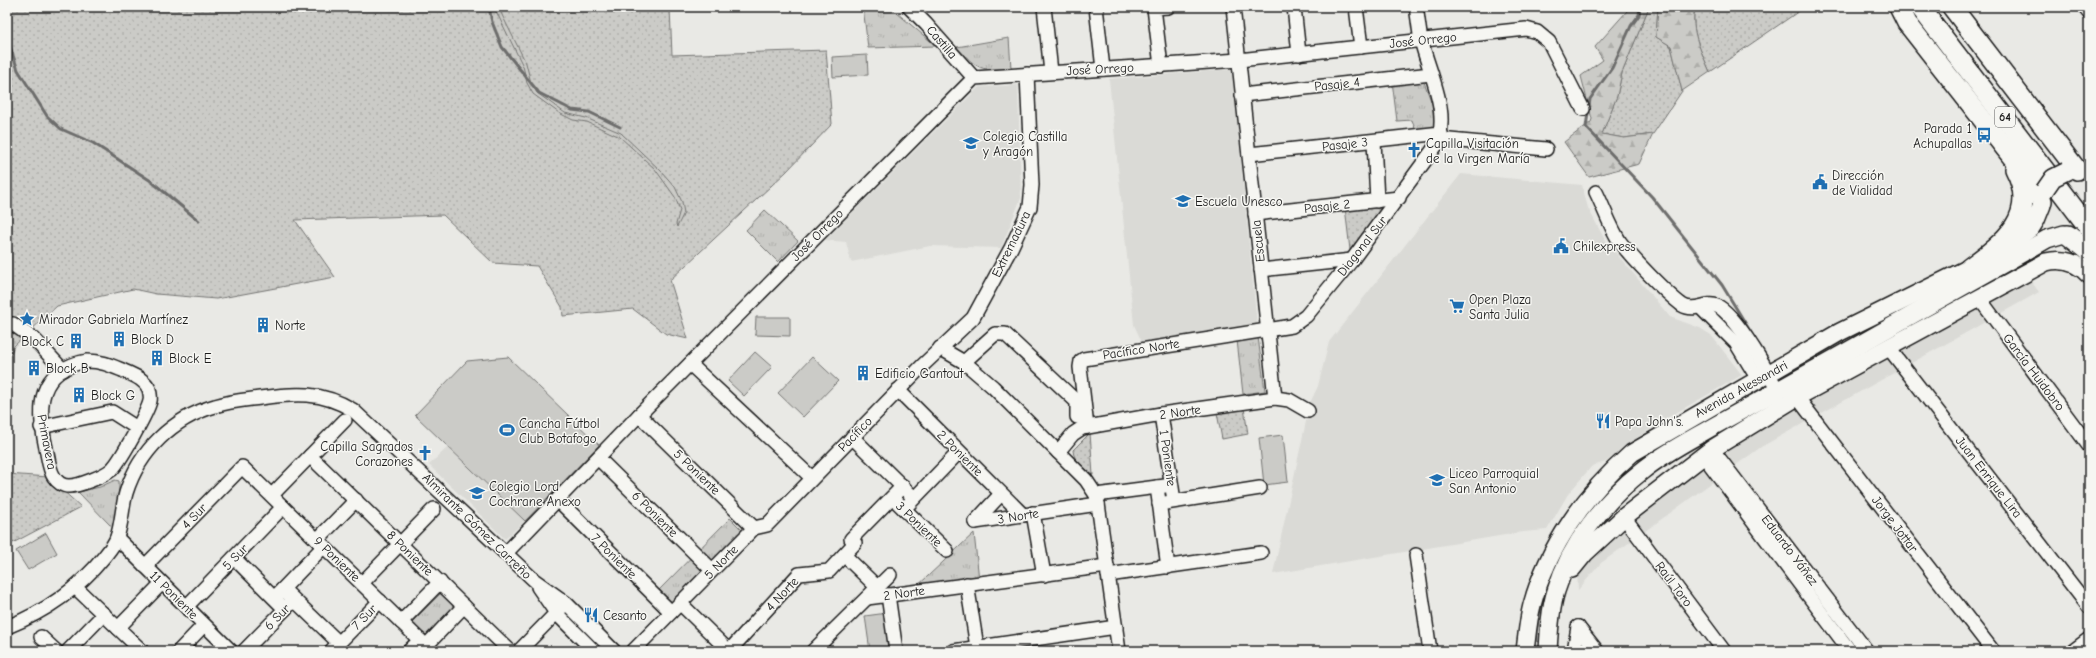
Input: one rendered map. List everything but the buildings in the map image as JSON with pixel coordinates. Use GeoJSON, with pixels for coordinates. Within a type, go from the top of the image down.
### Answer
{"type":"FeatureCollection","features":[{"type":"Feature","properties":{"kind":"highway"},"geometry":{"type":"LineString","coordinates":[[1898,7],[1907,23],[2034,185],[2043,199]]}},
{"type":"Feature","properties":{"kind":"highway","name":"64"},"geometry":{"type":"LineString","coordinates":[[1920,7],[2077,233]]}},
{"type":"Feature","properties":{"kind":"highway","name":"64"},"geometry":{"type":"LineString","coordinates":[[1934,7],[2089,209]]}},
{"type":"Feature","properties":{"kind":"highway"},"geometry":{"type":"LineString","coordinates":[[1952,7],[2078,171]]}},
{"type":"Feature","properties":{"kind":"highway"},"geometry":{"type":"LineString","coordinates":[[1969,268],[2004,241],[2014,228],[2023,198],[2021,181],[2000,143]]}},
{"type":"Feature","properties":{"kind":"highway"},"geometry":{"type":"LineString","coordinates":[[2077,233],[2089,252]]}},
{"type":"Feature","properties":{"kind":"main road","name":"Avenida Alessandri"},"geometry":{"type":"LineString","coordinates":[[1524,651],[1531,607],[1543,571],[1564,532],[1590,495],[1610,472],[1632,454],[1763,376],[1840,332],[1969,268],[2022,236],[2036,220],[2043,199],[2053,178],[2078,171]]}},
{"type":"Feature","properties":{"kind":"main road"},"geometry":{"type":"LineString","coordinates":[[2043,199],[2044,214],[2049,223],[2077,233]]}},
{"type":"Feature","properties":{"kind":"main road","name":"Avenida Alessandri"},"geometry":{"type":"LineString","coordinates":[[1548,651],[1555,592],[1566,565],[1580,539],[1612,499],[1641,472],[1668,453],[2033,246],[2047,239],[2077,233]]}},
{"type":"Feature","properties":{"kind":"main road"},"geometry":{"type":"LineString","coordinates":[[1555,592],[1585,553],[1624,517],[1708,452],[1775,410],[1888,347],[2052,260],[2077,264],[2089,274]]}},
{"type":"Feature","properties":{"kind":"main road"},"geometry":{"type":"LineString","coordinates":[[1632,454],[1607,485],[1607,492],[1612,499],[1619,504],[1628,505],[1650,496]]}},
{"type":"Feature","properties":{"kind":"street","name":"Castilla"},"geometry":{"type":"LineString","coordinates":[[909,7],[974,78]]}},
{"type":"Feature","properties":{"kind":"street"},"geometry":{"type":"LineString","coordinates":[[1044,7],[1051,72]]}},
{"type":"Feature","properties":{"kind":"street"},"geometry":{"type":"LineString","coordinates":[[1096,7],[1103,69]]}},
{"type":"Feature","properties":{"kind":"street"},"geometry":{"type":"LineString","coordinates":[[1160,66],[1154,8],[1168,7]]}},
{"type":"Feature","properties":{"kind":"street","name":"Escuela"},"geometry":{"type":"LineString","coordinates":[[1234,7],[1274,398]]}},
{"type":"Feature","properties":{"kind":"street"},"geometry":{"type":"LineString","coordinates":[[1294,7],[1299,54]]}},
{"type":"Feature","properties":{"kind":"street"},"geometry":{"type":"LineString","coordinates":[[1356,7],[1361,47]]}},
{"type":"Feature","properties":{"kind":"street"},"geometry":{"type":"LineString","coordinates":[[1416,7],[1421,40],[1432,74],[1441,116],[1440,136],[1546,149]]}},
{"type":"Feature","properties":{"kind":"street"},"geometry":{"type":"LineString","coordinates":[[2084,7],[2089,12]]}},
{"type":"Feature","properties":{"kind":"street","name":"José Orrego"},"geometry":{"type":"LineString","coordinates":[[690,364],[974,78],[1239,60],[1506,30],[1532,30],[1548,42],[1583,108]]}},
{"type":"Feature","properties":{"kind":"street","name":"Extremadura"},"geometry":{"type":"LineString","coordinates":[[940,348],[973,318],[1028,213],[1032,185],[1027,74]]}},
{"type":"Feature","properties":{"kind":"street","name":"Pasaje 4"},"geometry":{"type":"LineString","coordinates":[[1242,95],[1432,74]]}},
{"type":"Feature","properties":{"kind":"street","name":"Pasaje 3"},"geometry":{"type":"LineString","coordinates":[[1248,154],[1440,136]]}},
{"type":"Feature","properties":{"kind":"street","name":"Diagonal Sur"},"geometry":{"type":"LineString","coordinates":[[1267,331],[1292,326],[1302,320],[1352,260],[1399,198],[1435,148],[1440,136]]}},
{"type":"Feature","properties":{"kind":"street"},"geometry":{"type":"LineString","coordinates":[[1374,141],[1377,201]]}},
{"type":"Feature","properties":{"kind":"street"},"geometry":{"type":"LineString","coordinates":[[1596,192],[1619,240],[1629,252],[1683,305],[1691,309],[1701,308],[1713,304],[1720,307],[1746,337],[1763,376],[1778,391],[1780,399],[1775,410]]}},
{"type":"Feature","properties":{"kind":"street","name":"Pasaje 2"},"geometry":{"type":"LineString","coordinates":[[1255,214],[1399,198]]}},
{"type":"Feature","properties":{"kind":"street"},"geometry":{"type":"LineString","coordinates":[[1261,270],[1352,260]]}},
{"type":"Feature","properties":{"kind":"street","name":"García Huidobro"},"geometry":{"type":"LineString","coordinates":[[1979,298],[2089,446]]}},
{"type":"Feature","properties":{"kind":"street"},"geometry":{"type":"LineString","coordinates":[[13,324],[34,339],[64,370]]}},
{"type":"Feature","properties":{"kind":"street","name":"Pacífico Norte"},"geometry":{"type":"LineString","coordinates":[[1082,429],[1080,364],[1084,359],[1267,331]]}},
{"type":"Feature","properties":{"kind":"street"},"geometry":{"type":"LineString","coordinates":[[964,362],[995,334],[1005,334],[1078,402],[1082,429],[1058,452]]}},
{"type":"Feature","properties":{"kind":"street","name":"Juan Enrique Lira"},"geometry":{"type":"LineString","coordinates":[[1888,347],[2089,607]]}},
{"type":"Feature","properties":{"kind":"street"},"geometry":{"type":"LineString","coordinates":[[940,348],[964,362],[994,387],[1086,480],[1097,500],[1119,651]]}},
{"type":"Feature","properties":{"kind":"street","name":"Pacífico"},"geometry":{"type":"LineString","coordinates":[[812,478],[940,348]]}},
{"type":"Feature","properties":{"kind":"street","name":"Primavera"},"geometry":{"type":"LineString","coordinates":[[104,362],[142,380],[148,387],[150,400],[137,428],[112,470],[86,483],[70,486],[61,484],[52,474],[41,427],[40,407],[44,392],[52,380],[64,370],[79,363],[104,362]]}},
{"type":"Feature","properties":{"kind":"street"},"geometry":{"type":"LineString","coordinates":[[506,554],[690,364],[812,478]]}},
{"type":"Feature","properties":{"kind":"street","name":"2 Poniente"},"geometry":{"type":"LineString","coordinates":[[898,390],[1001,494],[1028,514]]}},
{"type":"Feature","properties":{"kind":"street","name":"Almirante Gómez Carreño"},"geometry":{"type":"LineString","coordinates":[[7,627],[39,612],[75,587],[98,564],[117,538],[123,504],[131,481],[144,457],[161,437],[194,414],[223,404],[290,393],[322,396],[353,410],[534,580],[566,603],[614,651]]}},
{"type":"Feature","properties":{"kind":"street","name":"Jorge Jottar"},"geometry":{"type":"LineString","coordinates":[[1797,397],[1993,651]]}},
{"type":"Feature","properties":{"kind":"street","name":"2 Norte"},"geometry":{"type":"LineString","coordinates":[[1082,429],[1161,414],[1274,398],[1296,403],[1308,411]]}},
{"type":"Feature","properties":{"kind":"street"},"geometry":{"type":"LineString","coordinates":[[41,427],[112,412],[137,428]]}},
{"type":"Feature","properties":{"kind":"street","name":"1 Poniente"},"geometry":{"type":"LineString","coordinates":[[1161,414],[1174,501]]}},
{"type":"Feature","properties":{"kind":"street","name":"5 Poniente"},"geometry":{"type":"LineString","coordinates":[[639,415],[754,528]]}},
{"type":"Feature","properties":{"kind":"street"},"geometry":{"type":"LineString","coordinates":[[272,495],[345,420]]}},
{"type":"Feature","properties":{"kind":"street","name":"3 Poniente"},"geometry":{"type":"LineString","coordinates":[[852,437],[914,498]]}},
{"type":"Feature","properties":{"kind":"street"},"geometry":{"type":"LineString","coordinates":[[904,509],[959,452]]}},
{"type":"Feature","properties":{"kind":"street","name":"Eduardo Yáñez"},"geometry":{"type":"LineString","coordinates":[[1708,452],[1850,651]]}},
{"type":"Feature","properties":{"kind":"street","name":"Eduardo Yáñez"},"geometry":{"type":"LineString","coordinates":[[1708,452],[1867,651]]}},
{"type":"Feature","properties":{"kind":"street","name":"8 Poniente"},"geometry":{"type":"LineString","coordinates":[[310,456],[510,651]]}},
{"type":"Feature","properties":{"kind":"street","name":"6 Poniente"},"geometry":{"type":"LineString","coordinates":[[598,458],[712,570]]}},
{"type":"Feature","properties":{"kind":"street","name":"9 Poniente"},"geometry":{"type":"LineString","coordinates":[[242,467],[426,646]]}},
{"type":"Feature","properties":{"kind":"street","name":"4 Sur"},"geometry":{"type":"LineString","coordinates":[[145,566],[242,467]]}},
{"type":"Feature","properties":{"kind":"street"},"geometry":{"type":"LineString","coordinates":[[112,470],[131,481]]}},
{"type":"Feature","properties":{"kind":"street","name":"5 Norte"},"geometry":{"type":"LineString","coordinates":[[633,651],[754,528],[767,524],[812,478]]}},
{"type":"Feature","properties":{"kind":"street","name":"3 Norte"},"geometry":{"type":"LineString","coordinates":[[1001,494],[975,522],[1028,514],[1172,485]]}},
{"type":"Feature","properties":{"kind":"street","name":"4 Norte"},"geometry":{"type":"LineString","coordinates":[[729,651],[800,574],[829,571],[855,543],[851,539],[903,486]]}},
{"type":"Feature","properties":{"kind":"street","name":"1 Poniente"},"geometry":{"type":"LineString","coordinates":[[1157,487],[1168,567]]}},
{"type":"Feature","properties":{"kind":"street"},"geometry":{"type":"LineString","coordinates":[[1159,504],[1260,488]]}},
{"type":"Feature","properties":{"kind":"street","name":"3 Poniente"},"geometry":{"type":"LineString","coordinates":[[892,498],[947,551]]}},
{"type":"Feature","properties":{"kind":"street","name":"6 Sur"},"geometry":{"type":"LineString","coordinates":[[278,593],[356,500]]}},
{"type":"Feature","properties":{"kind":"street","name":"7 Poniente"},"geometry":{"type":"LineString","coordinates":[[558,500],[676,608],[729,651]]}},
{"type":"Feature","properties":{"kind":"street","name":"5 Sur"},"geometry":{"type":"LineString","coordinates":[[186,607],[283,507]]}},
{"type":"Feature","properties":{"kind":"street","name":"7 Sur"},"geometry":{"type":"LineString","coordinates":[[362,583],[434,509]]}},
{"type":"Feature","properties":{"kind":"street"},"geometry":{"type":"LineString","coordinates":[[1028,514],[1044,575]]}},
{"type":"Feature","properties":{"kind":"street","name":"Raúl Toro"},"geometry":{"type":"LineString","coordinates":[[1624,517],[1724,651]]}},
{"type":"Feature","properties":{"kind":"street","name":"11 Poniente"},"geometry":{"type":"LineString","coordinates":[[117,538],[231,651]]}},
{"type":"Feature","properties":{"kind":"street","name":"2 Norte"},"geometry":{"type":"LineString","coordinates":[[867,598],[1044,575],[1168,567],[1261,553]]}},
{"type":"Feature","properties":{"kind":"street"},"geometry":{"type":"LineString","coordinates":[[1416,554],[1430,651]]}},
{"type":"Feature","properties":{"kind":"street"},"geometry":{"type":"LineString","coordinates":[[844,555],[877,587]]}},
{"type":"Feature","properties":{"kind":"street"},"geometry":{"type":"LineString","coordinates":[[234,558],[278,593],[335,647]]}},
{"type":"Feature","properties":{"kind":"street"},"geometry":{"type":"LineString","coordinates":[[813,651],[890,575]]}},
{"type":"Feature","properties":{"kind":"street","name":"Almirante Gómez Carreño"},"geometry":{"type":"LineString","coordinates":[[534,580],[556,613],[594,651]]}},
{"type":"Feature","properties":{"kind":"street"},"geometry":{"type":"LineString","coordinates":[[401,622],[440,582]]}},
{"type":"Feature","properties":{"kind":"street"},"geometry":{"type":"LineString","coordinates":[[118,628],[162,583]]}},
{"type":"Feature","properties":{"kind":"street"},"geometry":{"type":"LineString","coordinates":[[967,584],[976,647]]}},
{"type":"Feature","properties":{"kind":"street"},"geometry":{"type":"LineString","coordinates":[[75,587],[142,651]]}},
{"type":"Feature","properties":{"kind":"street"},"geometry":{"type":"LineString","coordinates":[[888,595],[896,651]]}},
{"type":"Feature","properties":{"kind":"street","name":"7 Sur"},"geometry":{"type":"LineString","coordinates":[[335,647],[380,601]]}},
{"type":"Feature","properties":{"kind":"street"},"geometry":{"type":"LineString","coordinates":[[518,651],[566,603]]}},
{"type":"Feature","properties":{"kind":"street","name":"6 Sur"},"geometry":{"type":"LineString","coordinates":[[244,651],[290,604]]}},
{"type":"Feature","properties":{"kind":"street"},"geometry":{"type":"LineString","coordinates":[[409,651],[426,646],[464,606]]}},
{"type":"Feature","properties":{"kind":"street"},"geometry":{"type":"LineString","coordinates":[[68,651],[104,614]]}},
{"type":"Feature","properties":{"kind":"street"},"geometry":{"type":"LineString","coordinates":[[179,651],[204,625]]}},
{"type":"Feature","properties":{"kind":"street"},"geometry":{"type":"LineString","coordinates":[[953,651],[1116,627]]}},
{"type":"Feature","properties":{"kind":"street"},"geometry":{"type":"LineString","coordinates":[[1574,651],[1578,627],[1597,651]]}},
{"type":"Feature","properties":{"kind":"street"},"geometry":{"type":"LineString","coordinates":[[41,637],[56,651]]}},
{"type":"Feature","properties":{"kind":"street"},"geometry":{"type":"LineString","coordinates":[[2073,651],[2089,639]]}},
{"type":"Feature","properties":{"kind":"shaded area","name":"Escuela Unesco"},"geometry":{"type":"Polygon","coordinates":[[[1232,69],[1257,324],[1142,342],[1134,325],[1109,79],[1232,69]]]}},
{"type":"Feature","properties":{"kind":"shaded area","name":"Colegio Castilla y Aragón"},"geometry":{"type":"Polygon","coordinates":[[[1018,85],[1021,198],[1001,248],[930,246],[851,262],[846,242],[825,240],[979,87],[1018,85]]]}},
{"type":"Feature","properties":{"kind":"shaded area"},"geometry":{"type":"Polygon","coordinates":[[[1461,174],[1582,185],[1588,208],[1605,240],[1670,317],[1700,328],[1711,335],[1742,375],[1660,422],[1624,447],[1606,462],[1592,466],[1568,494],[1547,530],[1523,532],[1273,574],[1310,403],[1318,386],[1329,342],[1461,174]]]}},
{"type":"Feature","properties":{"kind":"shaded area"},"geometry":{"type":"Polygon","coordinates":[[[2030,280],[2039,292],[1761,447],[1601,563],[1578,590],[1577,572],[1623,524],[1770,417],[2030,280]]]}},
{"type":"Feature","properties":{"kind":"shaded area","name":"Colegio Lord Cochrane Anexo"},"geometry":{"type":"Polygon","coordinates":[[[448,447],[525,521],[505,539],[429,465],[448,447]]]}},
{"type":"Feature","properties":{"kind":"green space"},"geometry":{"type":"Polygon","coordinates":[[[7,7],[674,7],[670,8],[672,55],[826,50],[832,124],[786,172],[670,280],[688,339],[666,334],[633,309],[563,316],[562,307],[537,266],[493,263],[443,215],[295,220],[335,277],[216,299],[156,294],[133,289],[57,306],[14,346],[7,363],[7,7]]]}},
{"type":"Feature","properties":{"kind":"green space"},"geometry":{"type":"Polygon","coordinates":[[[494,7],[498,7],[526,63],[531,83],[537,93],[565,113],[586,118],[621,133],[661,171],[675,187],[682,202],[684,213],[677,227],[676,224],[680,210],[675,197],[655,169],[620,137],[587,122],[573,120],[559,113],[533,94],[527,83],[523,66],[494,7]]]}},
{"type":"Feature","properties":{"kind":"green space"},"geometry":{"type":"Polygon","coordinates":[[[863,7],[890,7],[936,46],[868,48],[863,7]]]}},
{"type":"Feature","properties":{"kind":"green space"},"geometry":{"type":"Polygon","coordinates":[[[1627,7],[1649,7],[1622,73],[1617,96],[1602,134],[1624,138],[1653,134],[1639,164],[1589,177],[1564,142],[1591,122],[1592,119],[1581,76],[1603,60],[1595,47],[1627,11],[1627,7]]]}},
{"type":"Feature","properties":{"kind":"green space"},"geometry":{"type":"Polygon","coordinates":[[[1649,7],[1658,7],[1656,37],[1671,46],[1682,91],[1653,134],[1624,138],[1602,134],[1617,96],[1622,73],[1649,7]]]}},
{"type":"Feature","properties":{"kind":"green space"},"geometry":{"type":"Polygon","coordinates":[[[1658,7],[1695,7],[1695,33],[1710,72],[1682,91],[1671,46],[1656,37],[1658,7]]]}},
{"type":"Feature","properties":{"kind":"green space"},"geometry":{"type":"Polygon","coordinates":[[[1695,7],[1805,7],[1710,72],[1695,33],[1695,7]]]}},
{"type":"Feature","properties":{"kind":"green space"},"geometry":{"type":"Polygon","coordinates":[[[1009,38],[1011,68],[986,69],[980,67],[975,65],[957,47],[1009,38]]]}},
{"type":"Feature","properties":{"kind":"green space"},"geometry":{"type":"Polygon","coordinates":[[[867,55],[868,75],[833,77],[832,57],[867,55]]]}},
{"type":"Feature","properties":{"kind":"green space"},"geometry":{"type":"Polygon","coordinates":[[[1422,77],[1433,106],[1435,132],[1417,133],[1412,120],[1397,121],[1392,81],[1422,77]]]}},
{"type":"Feature","properties":{"kind":"green space"},"geometry":{"type":"Polygon","coordinates":[[[1385,206],[1350,250],[1345,207],[1385,206]]]}},
{"type":"Feature","properties":{"kind":"green space"},"geometry":{"type":"Polygon","coordinates":[[[765,210],[798,241],[778,262],[746,230],[765,210]]]}},
{"type":"Feature","properties":{"kind":"green space"},"geometry":{"type":"Polygon","coordinates":[[[756,317],[790,317],[790,336],[755,335],[756,317]]]}},
{"type":"Feature","properties":{"kind":"green space"},"geometry":{"type":"Polygon","coordinates":[[[1258,337],[1265,391],[1243,394],[1237,340],[1258,337]]]}},
{"type":"Feature","properties":{"kind":"green space"},"geometry":{"type":"Polygon","coordinates":[[[755,352],[772,367],[744,396],[728,381],[755,352]]]}},
{"type":"Feature","properties":{"kind":"green space","name":"Cancha Fútbol Club Botafogo"},"geometry":{"type":"Polygon","coordinates":[[[508,357],[599,445],[525,521],[415,415],[467,361],[508,357]]]}},
{"type":"Feature","properties":{"kind":"green space"},"geometry":{"type":"Polygon","coordinates":[[[812,357],[838,381],[803,417],[778,393],[812,357]]]}},
{"type":"Feature","properties":{"kind":"green space"},"geometry":{"type":"Polygon","coordinates":[[[1244,408],[1248,434],[1222,439],[1217,413],[1244,408]]]}},
{"type":"Feature","properties":{"kind":"green space"},"geometry":{"type":"Polygon","coordinates":[[[1090,433],[1093,475],[1077,461],[1073,450],[1090,433]]]}},
{"type":"Feature","properties":{"kind":"green space"},"geometry":{"type":"Polygon","coordinates":[[[1283,435],[1288,482],[1264,485],[1259,438],[1283,435]]]}},
{"type":"Feature","properties":{"kind":"green space"},"geometry":{"type":"Polygon","coordinates":[[[7,474],[48,477],[81,507],[7,546],[7,474]]]}},
{"type":"Feature","properties":{"kind":"green space"},"geometry":{"type":"Polygon","coordinates":[[[115,480],[119,481],[119,487],[115,524],[110,525],[78,492],[100,487],[115,480]]]}},
{"type":"Feature","properties":{"kind":"green space"},"geometry":{"type":"Polygon","coordinates":[[[1599,495],[1604,496],[1540,642],[1536,641],[1546,588],[1561,550],[1579,521],[1599,495]]]}},
{"type":"Feature","properties":{"kind":"green space"},"geometry":{"type":"Polygon","coordinates":[[[730,518],[745,533],[674,605],[659,590],[730,518]]]}},
{"type":"Feature","properties":{"kind":"green space"},"geometry":{"type":"Polygon","coordinates":[[[46,533],[57,553],[28,570],[16,551],[46,533]]]}},
{"type":"Feature","properties":{"kind":"green space"},"geometry":{"type":"Polygon","coordinates":[[[974,533],[979,580],[913,590],[974,533]]]}},
{"type":"Feature","properties":{"kind":"green space"},"geometry":{"type":"Polygon","coordinates":[[[444,590],[459,604],[425,637],[411,623],[444,590]]]}},
{"type":"Feature","properties":{"kind":"green space"},"geometry":{"type":"Polygon","coordinates":[[[887,613],[890,651],[870,651],[865,616],[887,613]]]}},
{"type":"Feature","properties":{"kind":"waterway"},"geometry":{"type":"LineString","coordinates":[[489,7],[492,22],[502,47],[539,93],[572,110],[589,112],[620,127]]}},
{"type":"Feature","properties":{"kind":"waterway"},"geometry":{"type":"LineString","coordinates":[[1640,7],[1639,15],[1631,26],[1612,68],[1590,99],[1586,127],[1652,197],[1722,285],[1755,339]]}},
{"type":"Feature","properties":{"kind":"waterway"},"geometry":{"type":"LineString","coordinates":[[7,38],[18,70],[47,116],[61,129],[93,143],[151,181],[199,221]]}},
{"type":"Feature","properties":{"kind":"place","name":"Parada 1 Achupallas"},"geometry":{"type":"Point","coordinates":[1984,135]}},
{"type":"Feature","properties":{"kind":"place","name":"Colegio Castilla y Aragón"},"geometry":{"type":"Point","coordinates":[971,143]}},
{"type":"Feature","properties":{"kind":"place","name":"Capilla Visitación de la Virgen María"},"geometry":{"type":"Point","coordinates":[1414,150]}},
{"type":"Feature","properties":{"kind":"place","name":"Dirección de Vialidad"},"geometry":{"type":"Point","coordinates":[1820,182]}},
{"type":"Feature","properties":{"kind":"place","name":"Escuela Unesco"},"geometry":{"type":"Point","coordinates":[1183,201]}},
{"type":"Feature","properties":{"kind":"place","name":"Chilexpress"},"geometry":{"type":"Point","coordinates":[1561,246]}},
{"type":"Feature","properties":{"kind":"place","name":"Open Plaza Santa Julia"},"geometry":{"type":"Point","coordinates":[1457,306]}},
{"type":"Feature","properties":{"kind":"place","name":"Mirador Gabriela Martínez"},"geometry":{"type":"Point","coordinates":[27,319]}},
{"type":"Feature","properties":{"kind":"place","name":"Norte"},"geometry":{"type":"Point","coordinates":[263,325]}},
{"type":"Feature","properties":{"kind":"place","name":"Block D"},"geometry":{"type":"Point","coordinates":[119,339]}},
{"type":"Feature","properties":{"kind":"place","name":"Block C"},"geometry":{"type":"Point","coordinates":[76,341]}},
{"type":"Feature","properties":{"kind":"place","name":"Block E"},"geometry":{"type":"Point","coordinates":[157,358]}},
{"type":"Feature","properties":{"kind":"place","name":"Block B"},"geometry":{"type":"Point","coordinates":[34,368]}},
{"type":"Feature","properties":{"kind":"place","name":"Edificio Gantout"},"geometry":{"type":"Point","coordinates":[863,373]}},
{"type":"Feature","properties":{"kind":"place","name":"Block G"},"geometry":{"type":"Point","coordinates":[79,395]}},
{"type":"Feature","properties":{"kind":"place","name":"Papa John's."},"geometry":{"type":"Point","coordinates":[1603,421]}},
{"type":"Feature","properties":{"kind":"place","name":"Cancha Fútbol Club Botafogo"},"geometry":{"type":"Point","coordinates":[507,430]}},
{"type":"Feature","properties":{"kind":"place","name":"Capilla Sagrados Corazones"},"geometry":{"type":"Point","coordinates":[425,453]}},
{"type":"Feature","properties":{"kind":"place","name":"Liceo Parroquial San Antonio"},"geometry":{"type":"Point","coordinates":[1437,480]}},
{"type":"Feature","properties":{"kind":"place","name":"Colegio Lord Cochrane Anexo"},"geometry":{"type":"Point","coordinates":[477,493]}},
{"type":"Feature","properties":{"kind":"place","name":"Cesanto"},"geometry":{"type":"Point","coordinates":[591,615]}}]}
